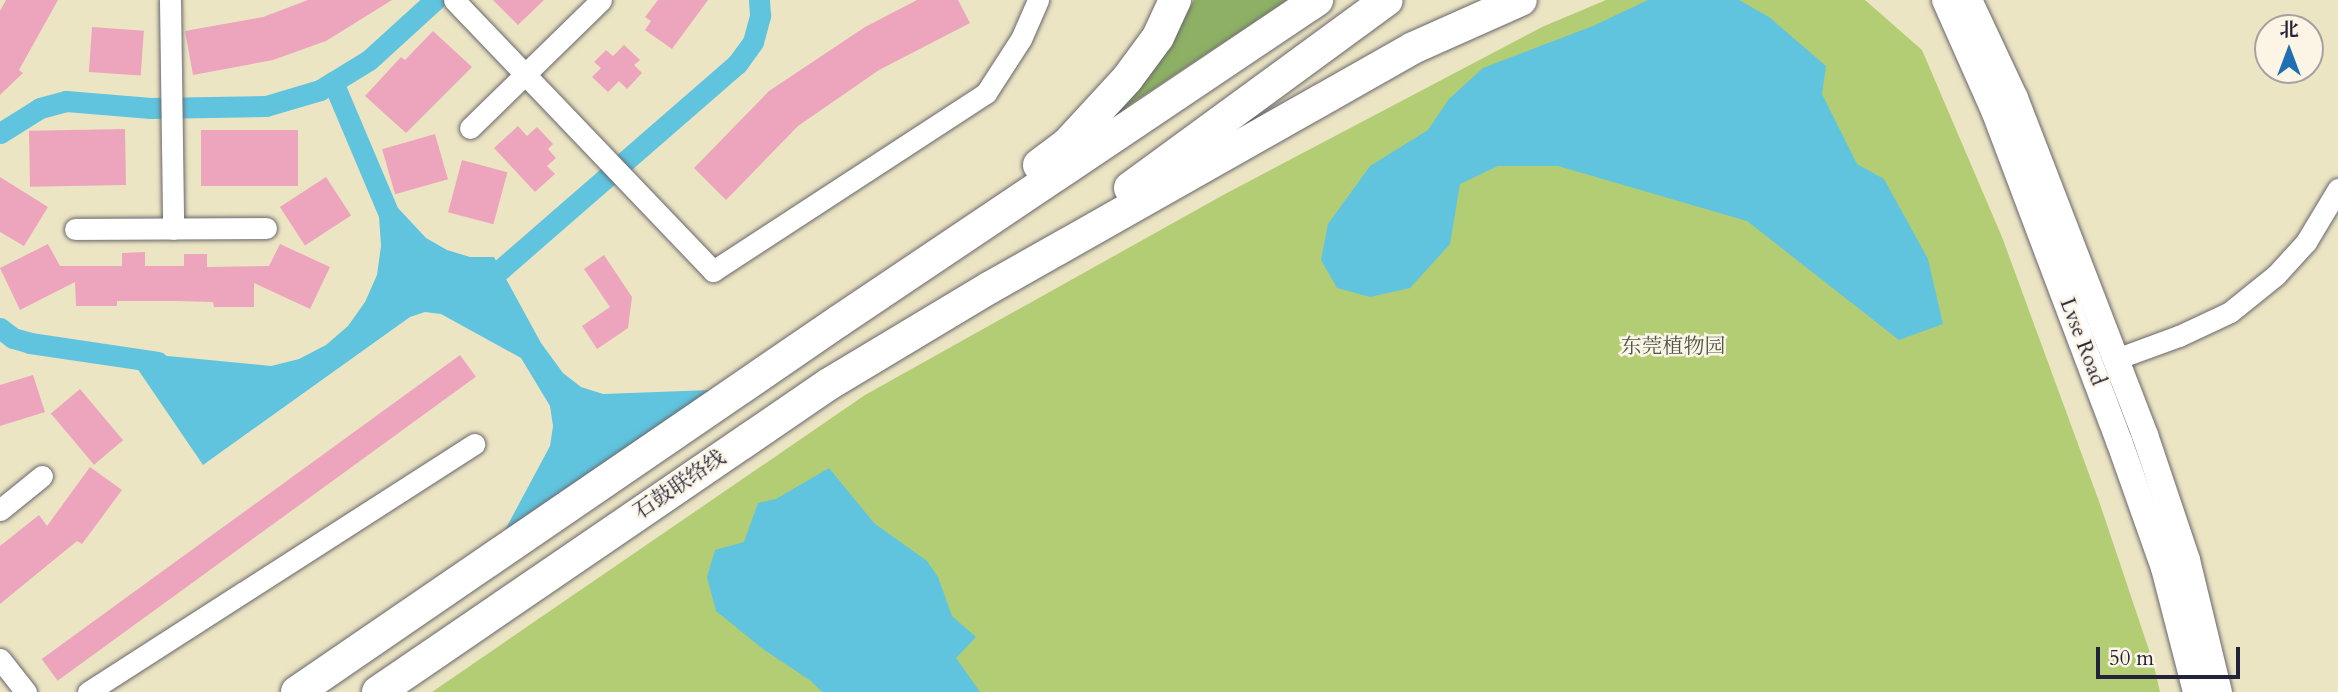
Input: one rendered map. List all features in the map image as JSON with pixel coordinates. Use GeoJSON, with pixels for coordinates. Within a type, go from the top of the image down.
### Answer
{"type":"FeatureCollection","features":[{"type":"Feature","properties":{"kind":"highway"},"geometry":{"type":"LineString","coordinates":[[839,321],[1067,144],[1143,58],[1158,37],[1175,0]]}},
{"type":"Feature","properties":{"kind":"highway"},"geometry":{"type":"LineString","coordinates":[[302,689],[839,321],[1317,0]]}},
{"type":"Feature","properties":{"kind":"highway"},"geometry":{"type":"LineString","coordinates":[[1295,66],[1370,0]]}},
{"type":"Feature","properties":{"kind":"highway"},"geometry":{"type":"LineString","coordinates":[[989,288],[1238,111],[1387,0]]}},
{"type":"Feature","properties":{"kind":"highway"},"geometry":{"type":"LineString","coordinates":[[989,288],[1413,48],[1521,0]]}},
{"type":"Feature","properties":{"kind":"highway","name":"石鼓联络线"},"geometry":{"type":"LineString","coordinates":[[378,692],[829,384],[989,288]]}},
{"type":"Feature","properties":{"kind":"main road","name":"Lvse Road"},"geometry":{"type":"LineString","coordinates":[[1951,2],[2015,98],[2116,359],[2187,561],[2219,692]]}},
{"type":"Feature","properties":{"kind":"main road","name":"Lvse Road"},"geometry":{"type":"LineString","coordinates":[[1951,2],[1996,113],[2119,441],[2164,568],[2196,692]]}},
{"type":"Feature","properties":{"kind":"lane"},"geometry":{"type":"LineString","coordinates":[[170,0],[173,229]]}},
{"type":"Feature","properties":{"kind":"lane"},"geometry":{"type":"LineString","coordinates":[[470,128],[601,0]]}},
{"type":"Feature","properties":{"kind":"lane"},"geometry":{"type":"LineString","coordinates":[[457,3],[713,271],[986,93],[1020,39],[1038,0]]}},
{"type":"Feature","properties":{"kind":"lane"},"geometry":{"type":"LineString","coordinates":[[2116,359],[2179,336],[2230,312],[2276,275],[2306,242],[2338,189]]}},
{"type":"Feature","properties":{"kind":"lane"},"geometry":{"type":"LineString","coordinates":[[75,229],[266,228]]}},
{"type":"Feature","properties":{"kind":"lane"},"geometry":{"type":"LineString","coordinates":[[88,692],[474,443]]}},
{"type":"Feature","properties":{"kind":"lane"},"geometry":{"type":"LineString","coordinates":[[0,510],[42,476]]}},
{"type":"Feature","properties":{"kind":"lane"},"geometry":{"type":"LineString","coordinates":[[0,659],[26,692]]}},
{"type":"Feature","properties":{"kind":"green space"},"geometry":{"type":"Polygon","coordinates":[[[1194,0],[1287,0],[1119,112],[1159,63],[1194,0]]]}},
{"type":"Feature","properties":{"kind":"green space","name":"东莞植物园"},"geometry":{"type":"Polygon","coordinates":[[[1606,0],[1865,0],[1922,50],[2002,237],[2100,504],[2153,662],[2160,692],[432,692],[865,395],[1225,194],[1542,27],[1606,0]]]}},
{"type":"Feature","properties":{"kind":"water"},"geometry":{"type":"Polygon","coordinates":[[[1648,0],[1739,0],[1769,17],[1826,66],[1822,94],[1857,164],[1884,179],[1928,259],[1943,324],[1899,340],[1747,221],[1558,166],[1498,166],[1460,184],[1450,244],[1410,288],[1370,297],[1337,288],[1321,260],[1328,224],[1370,166],[1428,130],[1449,99],[1483,68],[1593,26],[1648,0]]]}},
{"type":"Feature","properties":{"kind":"water"},"geometry":{"type":"Polygon","coordinates":[[[398,208],[426,238],[447,250],[470,257],[494,257],[541,343],[563,373],[581,387],[603,394],[711,390],[505,530],[550,446],[553,426],[550,406],[521,358],[441,314],[425,312],[410,317],[203,465],[126,352],[271,366],[299,359],[326,345],[348,326],[365,302],[377,275],[381,246],[379,216],[398,208]]]}},
{"type":"Feature","properties":{"kind":"water"},"geometry":{"type":"Polygon","coordinates":[[[829,468],[874,523],[927,561],[938,577],[952,616],[976,637],[956,658],[980,692],[822,692],[716,611],[707,577],[715,550],[744,542],[758,503],[776,499],[829,468]]]}},
{"type":"Feature","properties":{"kind":"building"},"geometry":{"type":"Polygon","coordinates":[[[6,0],[58,0],[19,70],[23,73],[0,95],[0,11],[6,0]]]}},
{"type":"Feature","properties":{"kind":"building"},"geometry":{"type":"Polygon","coordinates":[[[308,0],[392,0],[326,41],[273,60],[193,75],[185,31],[263,17],[308,0]]]}},
{"type":"Feature","properties":{"kind":"building"},"geometry":{"type":"Polygon","coordinates":[[[493,0],[544,0],[518,25],[493,0]]]}},
{"type":"Feature","properties":{"kind":"building"},"geometry":{"type":"Polygon","coordinates":[[[658,0],[708,0],[672,49],[645,30],[651,21],[645,17],[658,0]]]}},
{"type":"Feature","properties":{"kind":"building"},"geometry":{"type":"Polygon","coordinates":[[[917,0],[958,0],[970,23],[879,70],[798,126],[726,200],[694,168],[769,91],[865,27],[917,0]]]}},
{"type":"Feature","properties":{"kind":"building"},"geometry":{"type":"Polygon","coordinates":[[[92,27],[144,31],[141,76],[89,72],[92,27]]]}},
{"type":"Feature","properties":{"kind":"building"},"geometry":{"type":"Polygon","coordinates":[[[433,31],[472,67],[406,133],[365,96],[401,57],[405,60],[433,31]]]}},
{"type":"Feature","properties":{"kind":"building"},"geometry":{"type":"Polygon","coordinates":[[[624,45],[640,60],[634,65],[642,73],[627,89],[619,81],[608,92],[592,77],[601,68],[594,62],[606,50],[613,56],[624,45]]]}},
{"type":"Feature","properties":{"kind":"building"},"geometry":{"type":"Polygon","coordinates":[[[518,126],[527,136],[537,127],[553,144],[548,149],[556,158],[547,166],[555,174],[535,192],[494,148],[518,126]]]}},
{"type":"Feature","properties":{"kind":"building"},"geometry":{"type":"Polygon","coordinates":[[[125,129],[126,185],[30,187],[29,131],[125,129]]]}},
{"type":"Feature","properties":{"kind":"building"},"geometry":{"type":"Polygon","coordinates":[[[201,130],[298,130],[298,186],[201,186],[201,130]]]}},
{"type":"Feature","properties":{"kind":"building"},"geometry":{"type":"Polygon","coordinates":[[[435,134],[448,179],[395,194],[382,149],[435,134]]]}},
{"type":"Feature","properties":{"kind":"building"},"geometry":{"type":"Polygon","coordinates":[[[462,160],[507,172],[493,224],[448,212],[462,160]]]}},
{"type":"Feature","properties":{"kind":"building"},"geometry":{"type":"Polygon","coordinates":[[[0,177],[48,207],[24,246],[0,232],[0,177]]]}},
{"type":"Feature","properties":{"kind":"building"},"geometry":{"type":"Polygon","coordinates":[[[326,177],[351,216],[305,246],[280,207],[326,177]]]}},
{"type":"Feature","properties":{"kind":"building"},"geometry":{"type":"Polygon","coordinates":[[[48,244],[60,266],[122,266],[122,253],[145,252],[145,266],[184,266],[184,254],[207,254],[207,267],[269,266],[280,244],[330,267],[310,309],[254,283],[254,307],[214,307],[213,302],[174,301],[117,301],[117,306],[76,306],[75,282],[20,310],[0,268],[48,244]]]}},
{"type":"Feature","properties":{"kind":"building"},"geometry":{"type":"Polygon","coordinates":[[[604,255],[632,297],[628,328],[597,349],[582,326],[610,307],[584,269],[604,255]]]}},
{"type":"Feature","properties":{"kind":"building"},"geometry":{"type":"Polygon","coordinates":[[[460,355],[476,377],[58,681],[42,659],[460,355]]]}},
{"type":"Feature","properties":{"kind":"building"},"geometry":{"type":"Polygon","coordinates":[[[33,375],[45,412],[0,426],[0,385],[33,375]]]}},
{"type":"Feature","properties":{"kind":"building"},"geometry":{"type":"Polygon","coordinates":[[[80,389],[123,440],[94,465],[51,413],[80,389]]]}},
{"type":"Feature","properties":{"kind":"building"},"geometry":{"type":"Polygon","coordinates":[[[90,467],[122,490],[82,544],[77,541],[0,604],[0,546],[39,515],[47,526],[90,467]]]}},
{"type":"Feature","properties":{"kind":"waterway"},"geometry":{"type":"LineString","coordinates":[[0,133],[40,108],[66,101],[151,108],[266,106],[320,90],[369,60],[435,0]]}},
{"type":"Feature","properties":{"kind":"waterway"},"geometry":{"type":"LineString","coordinates":[[475,279],[501,269],[737,64],[753,42],[760,15],[759,0]]}},
{"type":"Feature","properties":{"kind":"waterway"},"geometry":{"type":"LineString","coordinates":[[333,82],[399,238]]}},
{"type":"Feature","properties":{"kind":"waterway"},"geometry":{"type":"LineString","coordinates":[[0,328],[13,338],[30,343],[158,362]]}}]}
